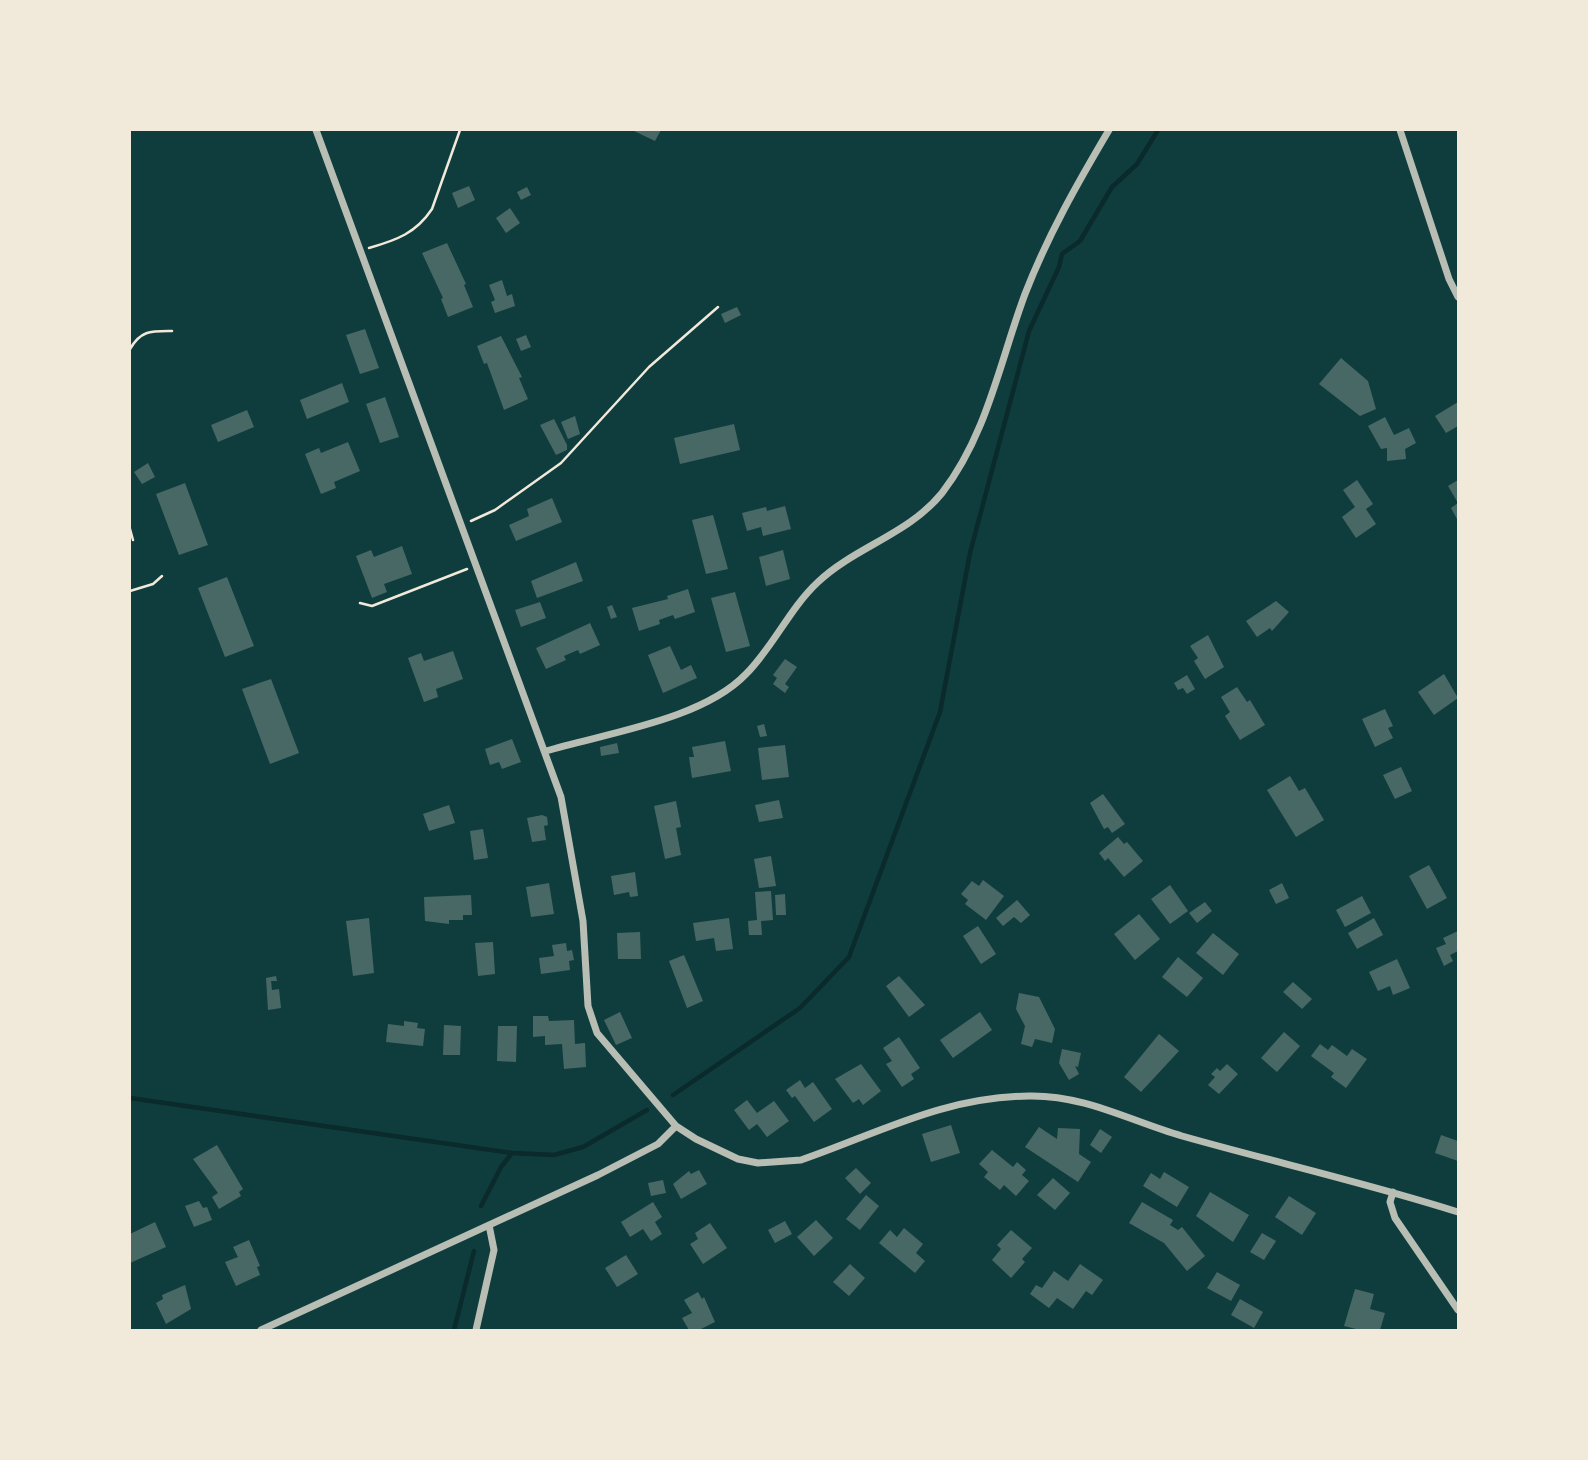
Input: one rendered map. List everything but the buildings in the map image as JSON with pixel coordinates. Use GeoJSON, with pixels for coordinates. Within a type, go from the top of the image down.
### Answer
{"type":"FeatureCollection","features":[{"type":"Feature","properties":{"kind":"street"},"geometry":{"type":"LineString","coordinates":[[316,130],[561,797],[583,921],[592,1021],[609,1048],[676,1126],[738,1159],[780,1163],[801,1160],[852,1142],[926,1111],[1031,1096],[1100,1105],[1179,1135],[1458,1212]]}},
{"type":"Feature","properties":{"kind":"street"},"geometry":{"type":"LineString","coordinates":[[546,751],[673,716],[735,684],[765,651],[801,599],[821,580],[912,522],[941,495],[983,420],[1024,297],[1050,231],[1109,130]]}},
{"type":"Feature","properties":{"kind":"street"},"geometry":{"type":"LineString","coordinates":[[1400,130],[1449,279],[1458,297]]}},
{"type":"Feature","properties":{"kind":"street"},"geometry":{"type":"LineString","coordinates":[[261,1331],[658,1144],[676,1126]]}},
{"type":"Feature","properties":{"kind":"street"},"geometry":{"type":"LineString","coordinates":[[1393,1192],[1390,1202],[1395,1218],[1458,1310]]}},
{"type":"Feature","properties":{"kind":"street"},"geometry":{"type":"LineString","coordinates":[[476,1331],[494,1250],[489,1224]]}},
{"type":"Feature","properties":{"kind":"path"},"geometry":{"type":"LineString","coordinates":[[360,251],[400,239],[425,220],[432,209],[460,130]]}},
{"type":"Feature","properties":{"kind":"path"},"geometry":{"type":"LineString","coordinates":[[462,525],[495,510],[561,463],[649,367],[718,307]]}},
{"type":"Feature","properties":{"kind":"path"},"geometry":{"type":"LineString","coordinates":[[130,349],[137,335],[149,331],[172,331]]}},
{"type":"Feature","properties":{"kind":"path"},"geometry":{"type":"LineString","coordinates":[[130,529],[132,540]]}},
{"type":"Feature","properties":{"kind":"path"},"geometry":{"type":"LineString","coordinates":[[360,603],[372,606],[477,565]]}},
{"type":"Feature","properties":{"kind":"path"},"geometry":{"type":"LineString","coordinates":[[130,591],[153,584],[162,576]]}},
{"type":"Feature","properties":{"kind":"waterway"},"geometry":{"type":"LineString","coordinates":[[673,1095],[800,1008],[849,957],[940,712],[970,553],[1029,331],[1059,267],[1062,254],[1080,241],[1112,187],[1137,164],[1158,130]]}},
{"type":"Feature","properties":{"kind":"waterway"},"geometry":{"type":"LineString","coordinates":[[130,1098],[512,1153],[554,1155],[583,1147],[647,1110]]}},
{"type":"Feature","properties":{"kind":"waterway"},"geometry":{"type":"LineString","coordinates":[[481,1206],[501,1167],[512,1153]]}},
{"type":"Feature","properties":{"kind":"waterway"},"geometry":{"type":"LineString","coordinates":[[454,1330],[474,1251]]}}]}
